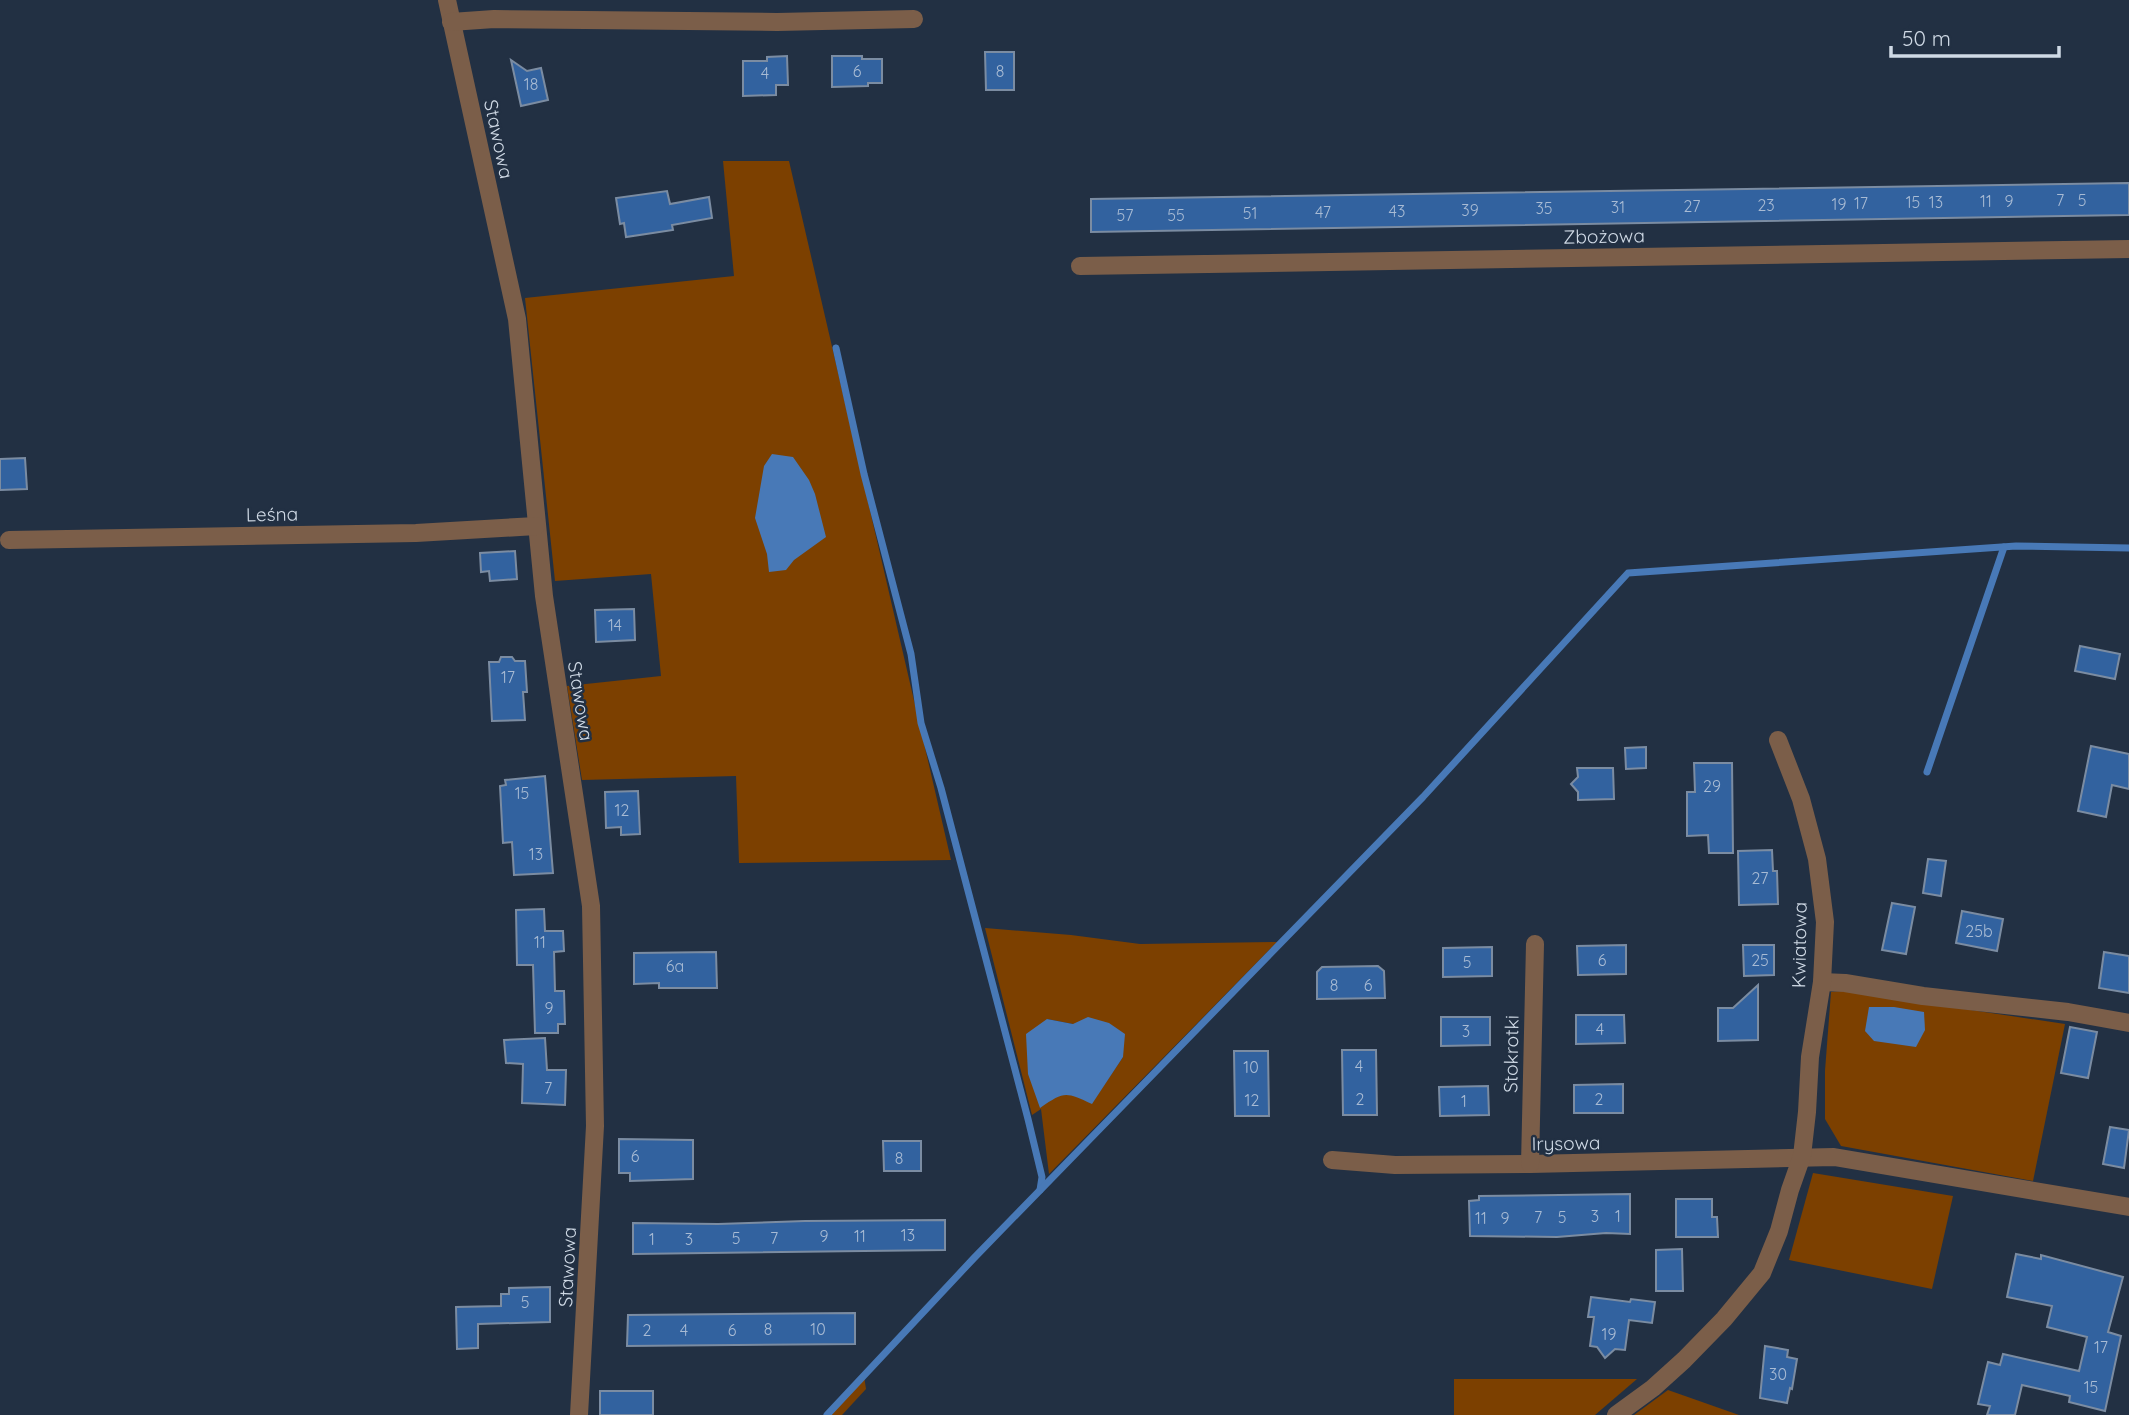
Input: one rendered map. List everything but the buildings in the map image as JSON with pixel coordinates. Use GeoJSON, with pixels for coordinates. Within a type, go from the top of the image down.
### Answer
{"type":"FeatureCollection","features":[{"type":"Feature","properties":{"kind":"street","name":"Stawowa"},"geometry":{"type":"LineString","coordinates":[[447,0],[517,319],[544,596],[591,906],[595,1126],[579,1415]]}},
{"type":"Feature","properties":{"kind":"street"},"geometry":{"type":"LineString","coordinates":[[451,22],[494,19],[778,22],[914,19]]}},
{"type":"Feature","properties":{"kind":"street","name":"Zbożowa"},"geometry":{"type":"LineString","coordinates":[[1080,266],[2129,249]]}},
{"type":"Feature","properties":{"kind":"street","name":"Leśna"},"geometry":{"type":"LineString","coordinates":[[9,540],[416,533],[536,526]]}},
{"type":"Feature","properties":{"kind":"street","name":"Kwiatowa"},"geometry":{"type":"LineString","coordinates":[[1616,1415],[1653,1388],[1684,1360],[1724,1319],[1762,1273],[1779,1231],[1802,1156],[1810,1057],[1822,982],[1825,922],[1817,859],[1801,799],[1778,740]]}},
{"type":"Feature","properties":{"kind":"street","name":"Stokrotki"},"geometry":{"type":"LineString","coordinates":[[1530,1164],[1535,944]]}},
{"type":"Feature","properties":{"kind":"street"},"geometry":{"type":"LineString","coordinates":[[1822,982],[2057,1011],[2129,1023]]}},
{"type":"Feature","properties":{"kind":"street"},"geometry":{"type":"LineString","coordinates":[[1802,1156],[1834,1157],[2129,1207]]}},
{"type":"Feature","properties":{"kind":"street","name":"Irysowa"},"geometry":{"type":"LineString","coordinates":[[1332,1160],[1395,1165],[1530,1164],[1781,1159],[1802,1156]]}},
{"type":"Feature","properties":{"kind":"shaded area"},"geometry":{"type":"Polygon","coordinates":[[[723,161],[789,161],[951,860],[739,863],[736,776],[582,780],[567,686],[661,676],[651,574],[555,581],[525,298],[734,276],[723,161]]]}},
{"type":"Feature","properties":{"kind":"shaded area"},"geometry":{"type":"Polygon","coordinates":[[[985,928],[1140,944],[1277,942],[1049,1174],[1041,1109],[1032,1115],[985,928]],[[1047,1019],[1060,1094],[1073,1095],[1092,1103],[1123,1057],[1073,1024],[1047,1019]]]}},
{"type":"Feature","properties":{"kind":"shaded area"},"geometry":{"type":"Polygon","coordinates":[[[1843,991],[2065,1024],[2033,1181],[1841,1146],[1825,1119],[1825,1071],[1831,992],[1843,991]]]}},
{"type":"Feature","properties":{"kind":"shaded area"},"geometry":{"type":"Polygon","coordinates":[[[1813,1173],[1953,1196],[1932,1289],[1789,1260],[1813,1173]]]}},
{"type":"Feature","properties":{"kind":"shaded area"},"geometry":{"type":"Polygon","coordinates":[[[864,1376],[866,1389],[842,1415],[827,1415],[864,1376]]]}},
{"type":"Feature","properties":{"kind":"shaded area"},"geometry":{"type":"Polygon","coordinates":[[[1454,1379],[1637,1379],[1595,1415],[1454,1415],[1454,1379]]]}},
{"type":"Feature","properties":{"kind":"shaded area"},"geometry":{"type":"Polygon","coordinates":[[[1668,1390],[1739,1415],[1634,1415],[1668,1390]]]}},
{"type":"Feature","properties":{"kind":"water"},"geometry":{"type":"Polygon","coordinates":[[[772,454],[793,457],[809,480],[826,537],[794,560],[786,570],[769,572],[767,554],[755,518],[764,466],[772,454]]]}},
{"type":"Feature","properties":{"kind":"water"},"geometry":{"type":"Polygon","coordinates":[[[1869,1007],[1894,1007],[1924,1012],[1925,1030],[1916,1047],[1874,1041],[1865,1031],[1869,1007]]]}},
{"type":"Feature","properties":{"kind":"water"},"geometry":{"type":"Polygon","coordinates":[[[1088,1017],[1109,1023],[1125,1034],[1123,1057],[1092,1104],[1065,1095],[1040,1108],[1028,1074],[1026,1034],[1047,1019],[1073,1024],[1088,1017]]]}},
{"type":"Feature","properties":{"kind":"waterway"},"geometry":{"type":"LineString","coordinates":[[836,348],[864,474],[911,654],[921,723],[941,788],[1028,1119],[1042,1177],[1040,1190]]}},
{"type":"Feature","properties":{"kind":"waterway"},"geometry":{"type":"LineString","coordinates":[[827,1415],[974,1258],[1423,797],[1628,573],[2016,546],[2129,548]]}},
{"type":"Feature","properties":{"kind":"waterway"},"geometry":{"type":"LineString","coordinates":[[1927,772],[2004,547]]}}]}
